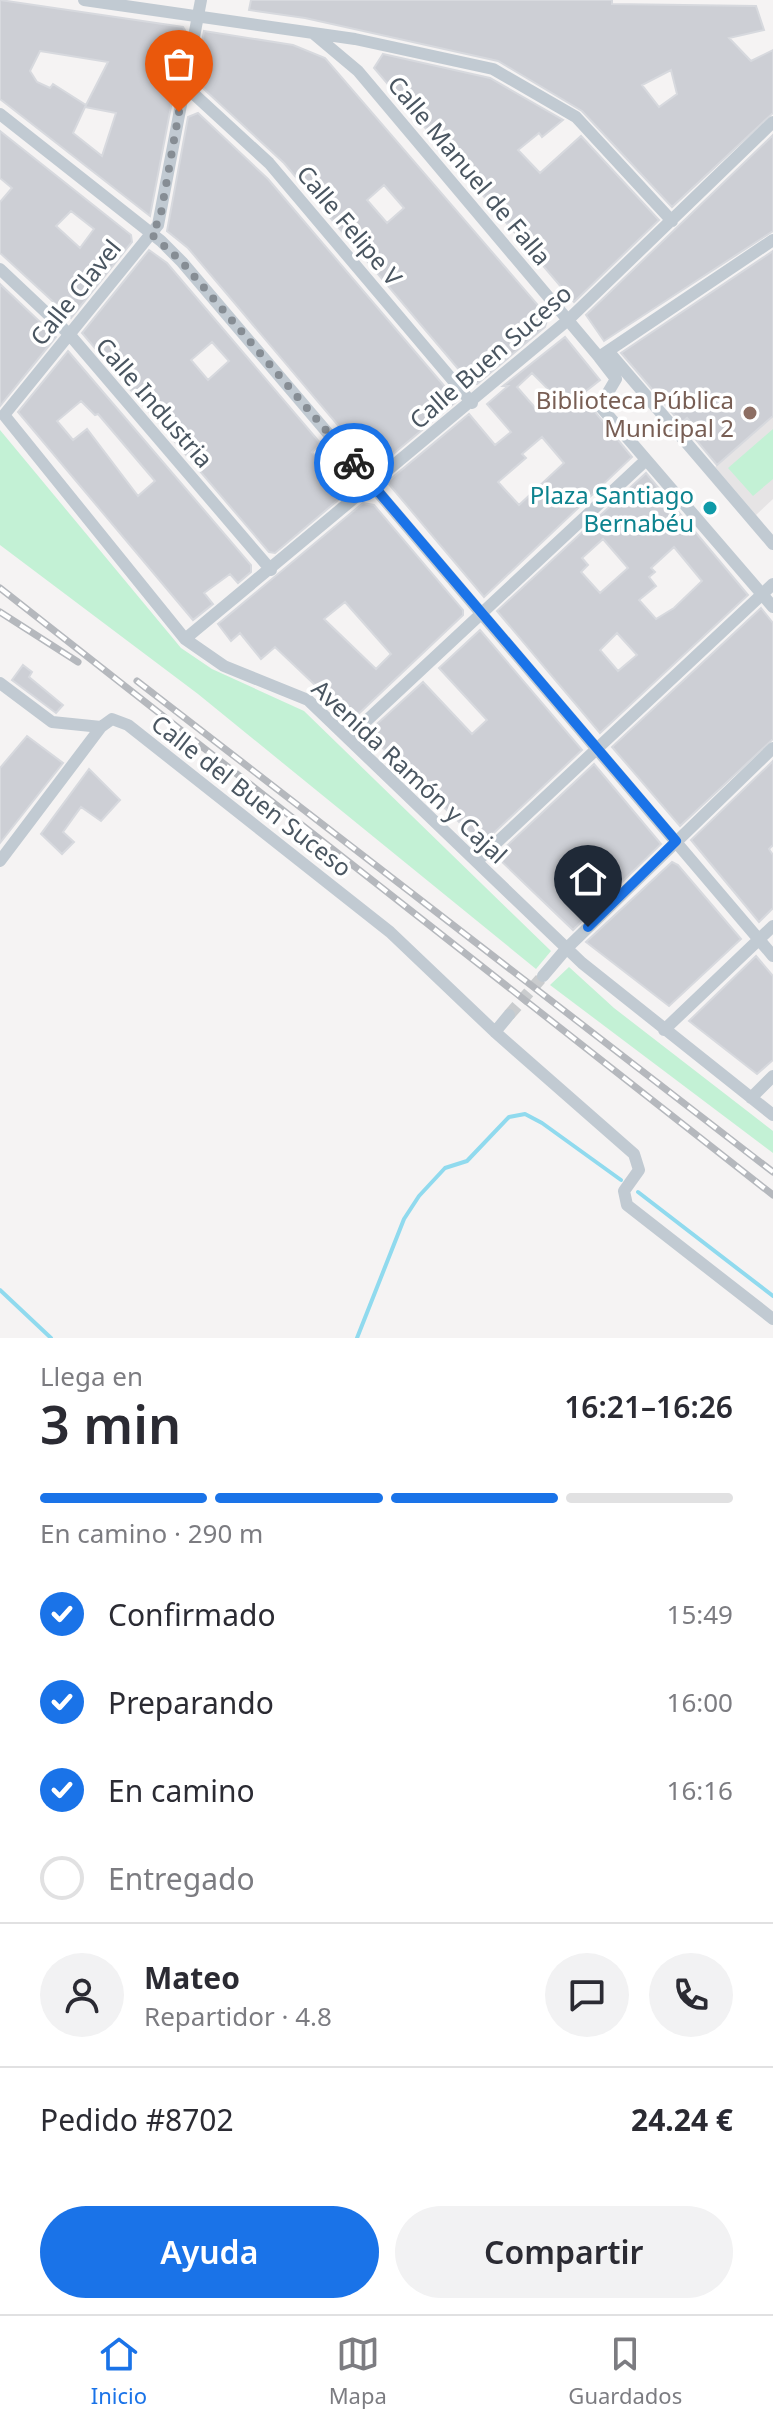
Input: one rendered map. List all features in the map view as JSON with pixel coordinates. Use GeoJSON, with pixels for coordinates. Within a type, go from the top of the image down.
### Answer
{"type":"FeatureCollection","features":[{"type":"Feature","properties":{"kind":"street"},"geometry":{"type":"LineString","coordinates":[[84,0],[384,43],[500,72],[576,117],[672,221]]}},
{"type":"Feature","properties":{"kind":"street","name":"Calle Clavel"},"geometry":{"type":"LineString","coordinates":[[4,415],[160,219],[201,0]]}},
{"type":"Feature","properties":{"kind":"street","name":"Calle Manuel de Falla"},"geometry":{"type":"LineString","coordinates":[[314,34],[358,71],[568,320],[604,354],[616,379],[600,406],[646,460]]}},
{"type":"Feature","properties":{"kind":"street","name":"Calle Felipe V"},"geometry":{"type":"LineString","coordinates":[[184,85],[269,163],[472,403]]}},
{"type":"Feature","properties":{"kind":"street"},"geometry":{"type":"LineString","coordinates":[[0,114],[182,262],[773,956]]}},
{"type":"Feature","properties":{"kind":"street","name":"Calle Buen Suceso"},"geometry":{"type":"LineString","coordinates":[[185,639],[568,320],[773,122]]}},
{"type":"Feature","properties":{"kind":"street"},"geometry":{"type":"LineString","coordinates":[[773,240],[604,354],[773,544]]}},
{"type":"Feature","properties":{"kind":"street","name":"Calle Industria"},"geometry":{"type":"LineString","coordinates":[[0,269],[69,334],[271,570]]}},
{"type":"Feature","properties":{"kind":"street","name":"Avenida Ramón y Cajal"},"geometry":{"type":"LineString","coordinates":[[4,415],[185,639],[224,666],[308,700],[566,949],[773,1115]]}},
{"type":"Feature","properties":{"kind":"street"},"geometry":{"type":"LineString","coordinates":[[348,738],[646,460],[773,607]]}},
{"type":"Feature","properties":{"kind":"street"},"geometry":{"type":"LineString","coordinates":[[477,861],[773,584]]}},
{"type":"Feature","properties":{"kind":"street"},"geometry":{"type":"LineString","coordinates":[[0,683],[52,722],[101,727]]}},
{"type":"Feature","properties":{"kind":"street","name":"Calle del Buen Suceso"},"geometry":{"type":"LineString","coordinates":[[101,727],[112,719],[128,725],[390,932],[495,1032]]}},
{"type":"Feature","properties":{"kind":"street"},"geometry":{"type":"LineString","coordinates":[[0,861],[101,727]]}},
{"type":"Feature","properties":{"kind":"street"},"geometry":{"type":"LineString","coordinates":[[543,976],[566,949],[773,748]]}},
{"type":"Feature","properties":{"kind":"street"},"geometry":{"type":"LineString","coordinates":[[664,1030],[773,926]]}},
{"type":"Feature","properties":{"kind":"street"},"geometry":{"type":"LineString","coordinates":[[509,1015],[495,1032],[634,1154],[639,1170],[624,1191],[627,1205],[773,1319]]}},
{"type":"Feature","properties":{"kind":"street"},"geometry":{"type":"LineString","coordinates":[[751,1098],[773,1076]]}},
{"type":"Feature","properties":{"kind":"shaded area"},"geometry":{"type":"Polygon","coordinates":[[[773,416],[773,499],[756,515],[715,467],[773,416]]]}},
{"type":"Feature","properties":{"kind":"green space"},"geometry":{"type":"Polygon","coordinates":[[[773,429],[773,479],[753,496],[728,468],[773,429]]]}},
{"type":"Feature","properties":{"kind":"green space"},"geometry":{"type":"Polygon","coordinates":[[[0,430],[181,648],[212,669],[304,711],[551,951],[536,969],[198,694],[0,545],[0,430]]]}},
{"type":"Feature","properties":{"kind":"green space"},"geometry":{"type":"Polygon","coordinates":[[[569,967],[614,1008],[773,1131],[773,1153],[550,985],[569,967]]]}},
{"type":"Feature","properties":{"kind":"building"},"geometry":{"type":"Polygon","coordinates":[[[0,0],[183,27],[186,32],[178,73],[168,84],[174,91],[150,216],[0,99],[0,0]],[[40,51],[30,71],[37,82],[50,88],[53,84],[86,105],[108,62],[40,51]],[[85,107],[73,133],[102,156],[116,113],[85,107]]]}},
{"type":"Feature","properties":{"kind":"building"},"geometry":{"type":"Polygon","coordinates":[[[251,0],[612,0],[612,4],[756,6],[764,30],[729,38],[751,61],[773,50],[773,113],[672,207],[582,111],[498,61],[305,18],[249,10],[251,0]],[[671,70],[642,85],[659,107],[677,94],[671,70]]]}},
{"type":"Feature","properties":{"kind":"building"},"geometry":{"type":"Polygon","coordinates":[[[204,31],[293,45],[325,58],[548,317],[545,327],[477,384],[471,384],[284,163],[195,81],[204,31]],[[384,185],[367,200],[387,223],[404,208],[384,185]]]}},
{"type":"Feature","properties":{"kind":"building"},"geometry":{"type":"Polygon","coordinates":[[[383,54],[490,78],[563,120],[542,137],[539,133],[518,150],[540,173],[581,136],[659,220],[574,302],[374,68],[383,54]]]}},
{"type":"Feature","properties":{"kind":"building"},"geometry":{"type":"Polygon","coordinates":[[[198,113],[268,179],[457,401],[375,469],[188,248],[167,231],[188,117],[198,113]]]}},
{"type":"Feature","properties":{"kind":"building"},"geometry":{"type":"Polygon","coordinates":[[[0,131],[131,235],[132,242],[71,318],[0,253],[0,202],[12,188],[0,178],[0,131]],[[71,211],[56,226],[80,248],[94,229],[71,211]]]}},
{"type":"Feature","properties":{"kind":"building"},"geometry":{"type":"Polygon","coordinates":[[[773,135],[773,231],[604,341],[586,315],[773,135]]]}},
{"type":"Feature","properties":{"kind":"building"},"geometry":{"type":"Polygon","coordinates":[[[149,250],[167,263],[321,444],[312,452],[328,472],[338,464],[356,485],[275,553],[269,552],[82,333],[149,250]],[[212,342],[191,360],[208,380],[229,361],[212,342]]]}},
{"type":"Feature","properties":{"kind":"building"},"geometry":{"type":"Polygon","coordinates":[[[773,251],[773,416],[717,465],[696,440],[702,435],[687,418],[681,423],[621,353],[773,251]]]}},
{"type":"Feature","properties":{"kind":"building"},"geometry":{"type":"Polygon","coordinates":[[[0,284],[56,337],[0,406],[0,284]]]}},
{"type":"Feature","properties":{"kind":"building"},"geometry":{"type":"Polygon","coordinates":[[[565,337],[600,380],[581,395],[632,457],[484,597],[387,482],[469,414],[495,445],[511,432],[487,404],[508,386],[503,386],[565,337]],[[532,373],[517,387],[537,410],[554,395],[532,373]],[[542,437],[522,454],[526,458],[498,482],[519,505],[564,463],[542,437]]]}},
{"type":"Feature","properties":{"kind":"building"},"geometry":{"type":"Polygon","coordinates":[[[68,351],[251,565],[251,572],[238,583],[230,574],[204,593],[213,604],[193,620],[18,412],[68,351]],[[81,401],[57,421],[73,440],[87,429],[138,496],[155,481],[98,414],[95,415],[81,401]]]}},
{"type":"Feature","properties":{"kind":"building"},"geometry":{"type":"Polygon","coordinates":[[[646,473],[748,595],[600,733],[497,611],[646,473]],[[603,539],[582,558],[588,565],[581,572],[600,593],[628,568],[603,539]],[[674,547],[651,568],[655,572],[649,577],[656,586],[639,600],[656,619],[674,608],[702,581],[674,547]],[[617,633],[600,650],[618,671],[637,655],[617,633]]]}},
{"type":"Feature","properties":{"kind":"building"},"geometry":{"type":"Polygon","coordinates":[[[363,503],[374,505],[463,610],[463,615],[352,720],[275,647],[261,659],[240,633],[231,641],[218,624],[363,503]],[[345,602],[324,619],[376,669],[391,654],[345,602]]]}},
{"type":"Feature","properties":{"kind":"building"},"geometry":{"type":"Polygon","coordinates":[[[761,608],[773,623],[773,739],[680,826],[612,747],[761,608]]]}},
{"type":"Feature","properties":{"kind":"building"},"geometry":{"type":"Polygon","coordinates":[[[480,630],[582,750],[482,844],[367,733],[423,682],[472,734],[487,720],[439,668],[480,630]]]}},
{"type":"Feature","properties":{"kind":"building"},"geometry":{"type":"Polygon","coordinates":[[[23,665],[32,672],[29,677],[63,705],[56,713],[12,680],[23,665]]]}},
{"type":"Feature","properties":{"kind":"building"},"geometry":{"type":"Polygon","coordinates":[[[27,736],[63,763],[0,843],[0,768],[27,736]]]}},
{"type":"Feature","properties":{"kind":"building"},"geometry":{"type":"Polygon","coordinates":[[[773,761],[773,845],[769,849],[773,855],[773,908],[759,922],[691,840],[773,761]]]}},
{"type":"Feature","properties":{"kind":"building"},"geometry":{"type":"Polygon","coordinates":[[[594,764],[661,844],[573,930],[496,856],[594,764]]]}},
{"type":"Feature","properties":{"kind":"building"},"geometry":{"type":"Polygon","coordinates":[[[89,769],[120,800],[101,821],[81,807],[63,832],[74,842],[62,854],[41,834],[89,769]]]}},
{"type":"Feature","properties":{"kind":"building"},"geometry":{"type":"Polygon","coordinates":[[[672,862],[678,865],[741,939],[669,1006],[586,942],[672,862]]]}},
{"type":"Feature","properties":{"kind":"building"},"geometry":{"type":"Polygon","coordinates":[[[756,956],[773,976],[773,1060],[757,1074],[689,1021],[756,956]]]}},
{"type":"Feature","properties":{"kind":"waterway"},"geometry":{"type":"LineString","coordinates":[[357,1338],[404,1219],[419,1196],[445,1168],[467,1161],[509,1117],[525,1114],[542,1123],[621,1180]]}},
{"type":"Feature","properties":{"kind":"waterway"},"geometry":{"type":"LineString","coordinates":[[638,1192],[773,1296]]}},
{"type":"Feature","properties":{"kind":"waterway"},"geometry":{"type":"LineString","coordinates":[[0,1290],[51,1338]]}},
{"type":"Feature","properties":{"kind":"tunnel"},"geometry":{"type":"LineString","coordinates":[[509,1015],[543,976]]}},
{"type":"Feature","properties":{"kind":"railway"},"geometry":{"type":"LineString","coordinates":[[0,588],[773,1195]]}},
{"type":"Feature","properties":{"kind":"railway"},"geometry":{"type":"LineString","coordinates":[[0,612],[78,662]]}},
{"type":"Feature","properties":{"kind":"railway"},"geometry":{"type":"LineString","coordinates":[[137,681],[773,1172]]}},
{"type":"Feature","properties":{"kind":"way so far"},"geometry":{"type":"LineString","coordinates":[[179,112],[160,219],[151,234],[182,262],[354,463]]}},
{"type":"Feature","properties":{"kind":"place","name":"Biblioteca Pública Municipal 2"},"geometry":{"type":"Point","coordinates":[750,413]}},
{"type":"Feature","properties":{"kind":"place","name":"Plaza Santiago Bernabéu"},"geometry":{"type":"Point","coordinates":[710,508]}},
{"type":"Feature","properties":{"kind":"route"},"geometry":{"type":"LineString","coordinates":[[354,463],[676,841],[588,927]]}}]}
